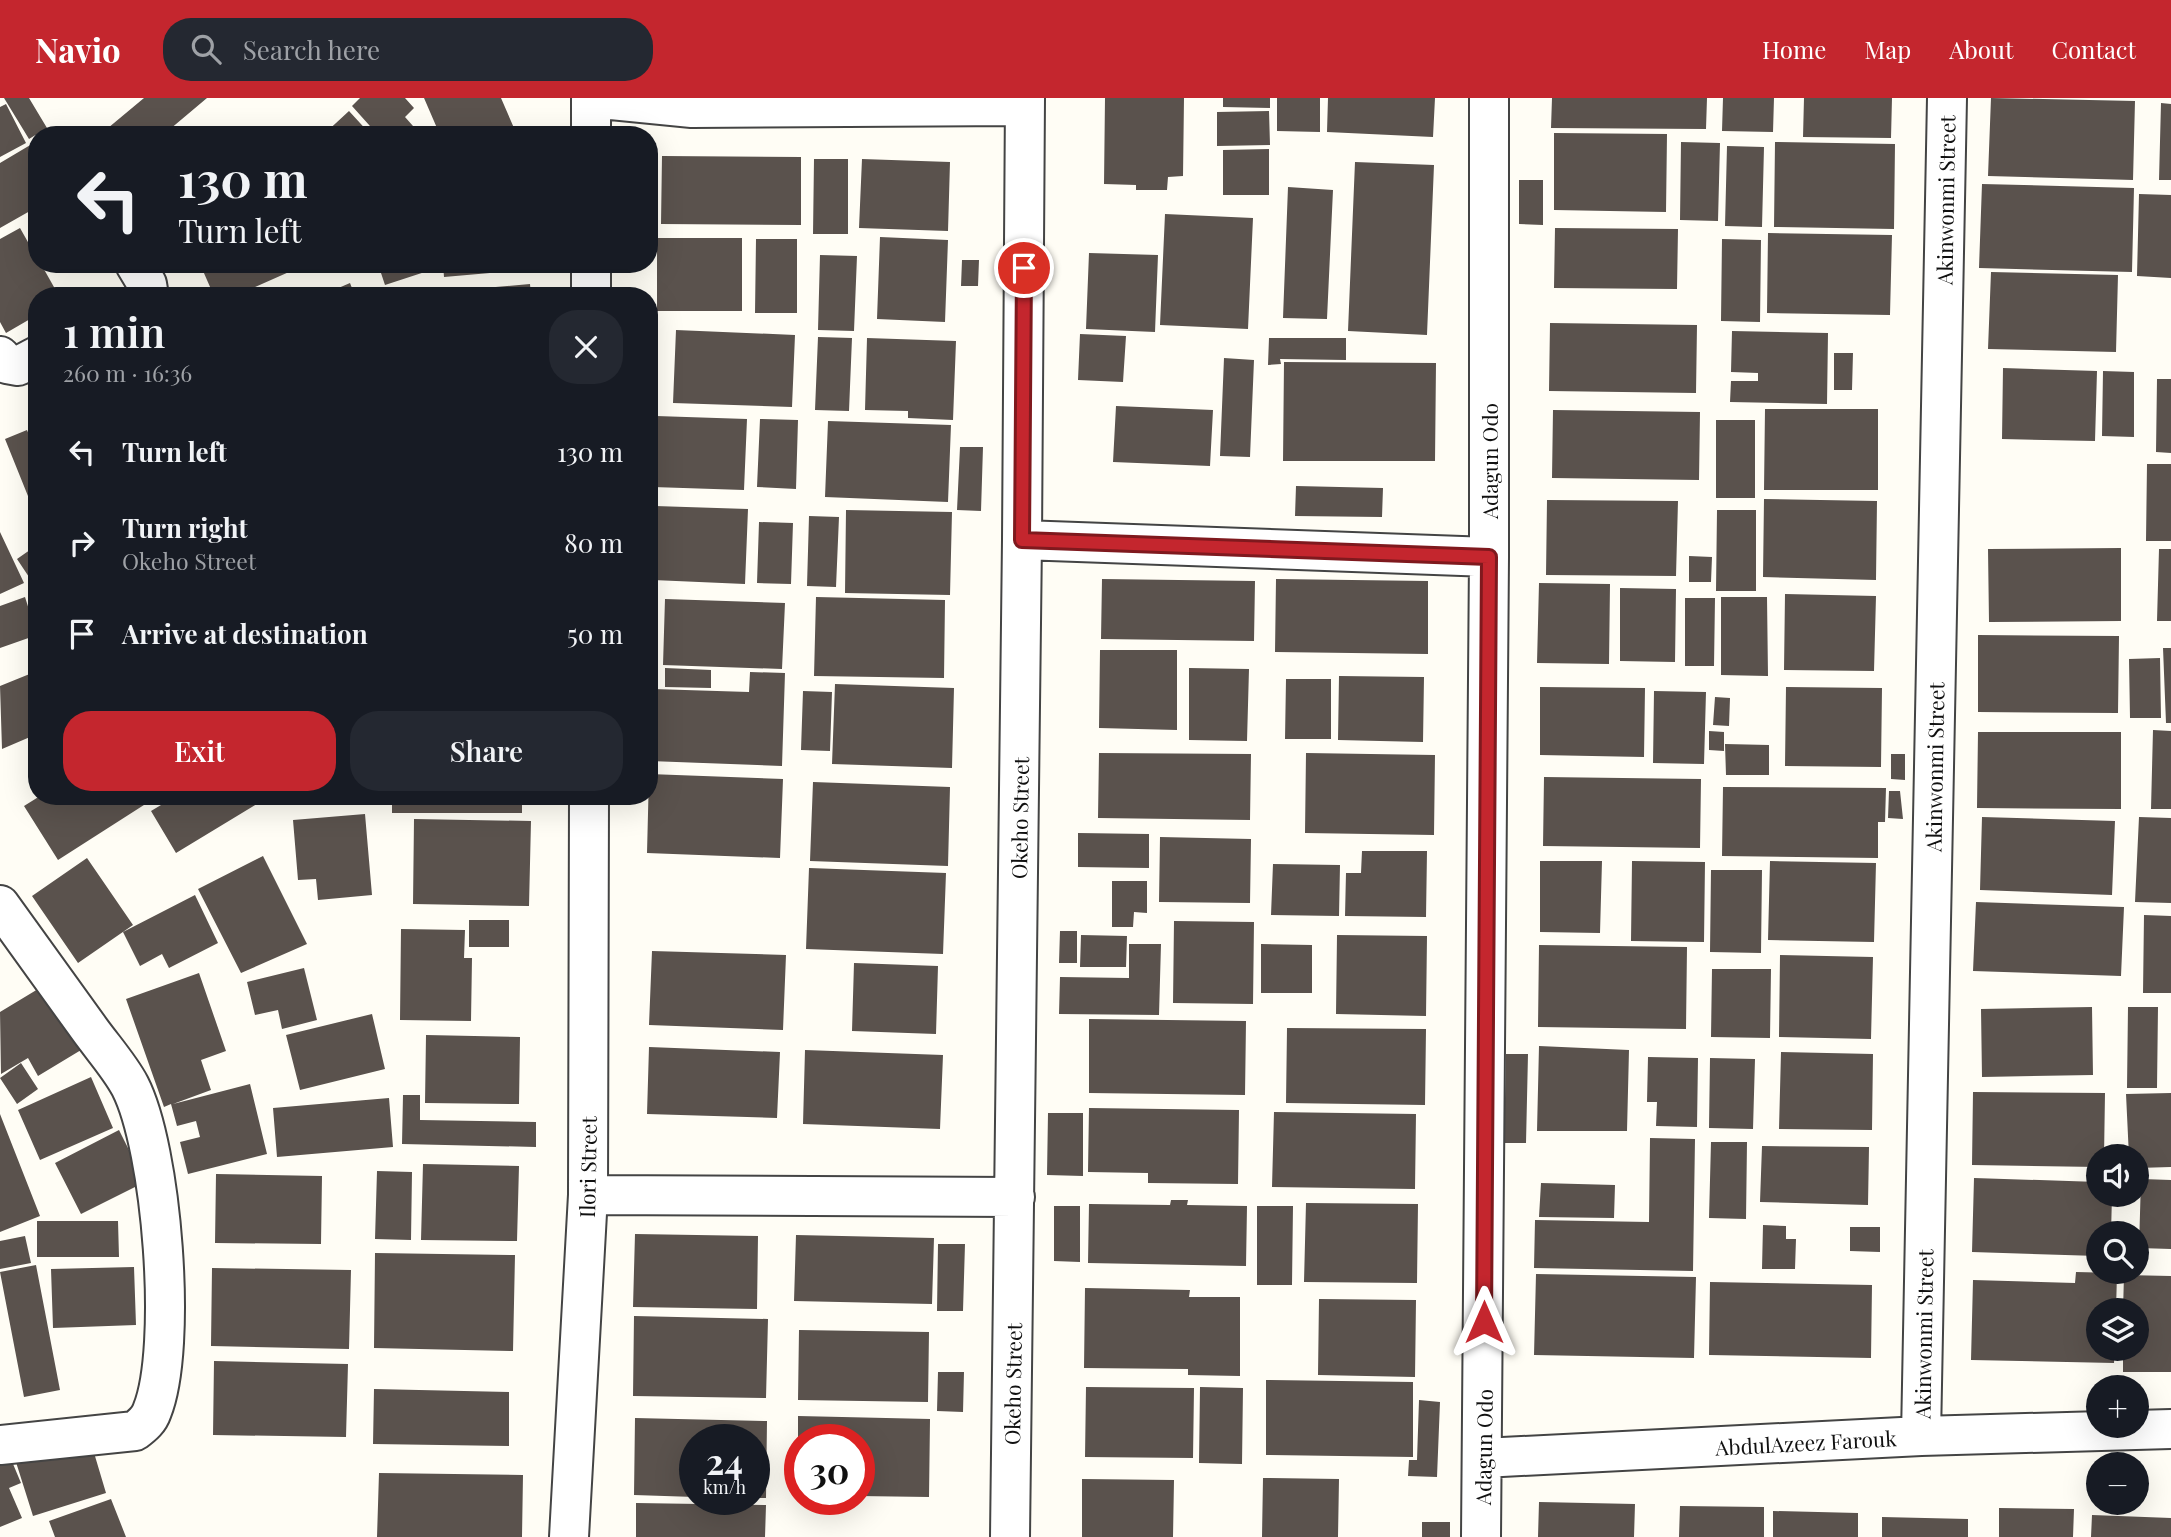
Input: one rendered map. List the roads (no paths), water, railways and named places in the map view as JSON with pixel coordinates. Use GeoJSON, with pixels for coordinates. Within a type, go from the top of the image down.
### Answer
{"type":"FeatureCollection","features":[{"type":"Feature","properties":{"kind":"street"},"geometry":{"type":"LineString","coordinates":[[591,126],[591,98],[692,108],[1024,102]]}},
{"type":"Feature","properties":{"kind":"street","name":"Adagun Odo"},"geometry":{"type":"LineString","coordinates":[[1481,1537],[1489,557],[1489,98]]}},
{"type":"Feature","properties":{"kind":"street","name":"Akinwonmi Street"},"geometry":{"type":"LineString","coordinates":[[1921,1436],[1947,98]]}},
{"type":"Feature","properties":{"kind":"street","name":"Okeho Street"},"geometry":{"type":"LineString","coordinates":[[1010,1537],[1022,540],[1024,102]]}},
{"type":"Feature","properties":{"kind":"street"},"geometry":{"type":"LineString","coordinates":[[0,356],[7,364],[18,366],[28,361]]}},
{"type":"Feature","properties":{"kind":"street"},"geometry":{"type":"LineString","coordinates":[[1022,540],[1489,557]]}},
{"type":"Feature","properties":{"kind":"street","name":"Ilori Street"},"geometry":{"type":"LineString","coordinates":[[569,1537],[588,1195],[589,805]]}},
{"type":"Feature","properties":{"kind":"street"},"geometry":{"type":"LineString","coordinates":[[0,905],[130,1087],[153,1173],[164,1255],[167,1338],[153,1410],[147,1421],[135,1431],[0,1445]]}},
{"type":"Feature","properties":{"kind":"street"},"geometry":{"type":"LineString","coordinates":[[588,1195],[1015,1197]]}},
{"type":"Feature","properties":{"kind":"street","name":"AbdulAzeez Farouk"},"geometry":{"type":"LineString","coordinates":[[1483,1458],[1921,1436],[2171,1429]]}}]}
